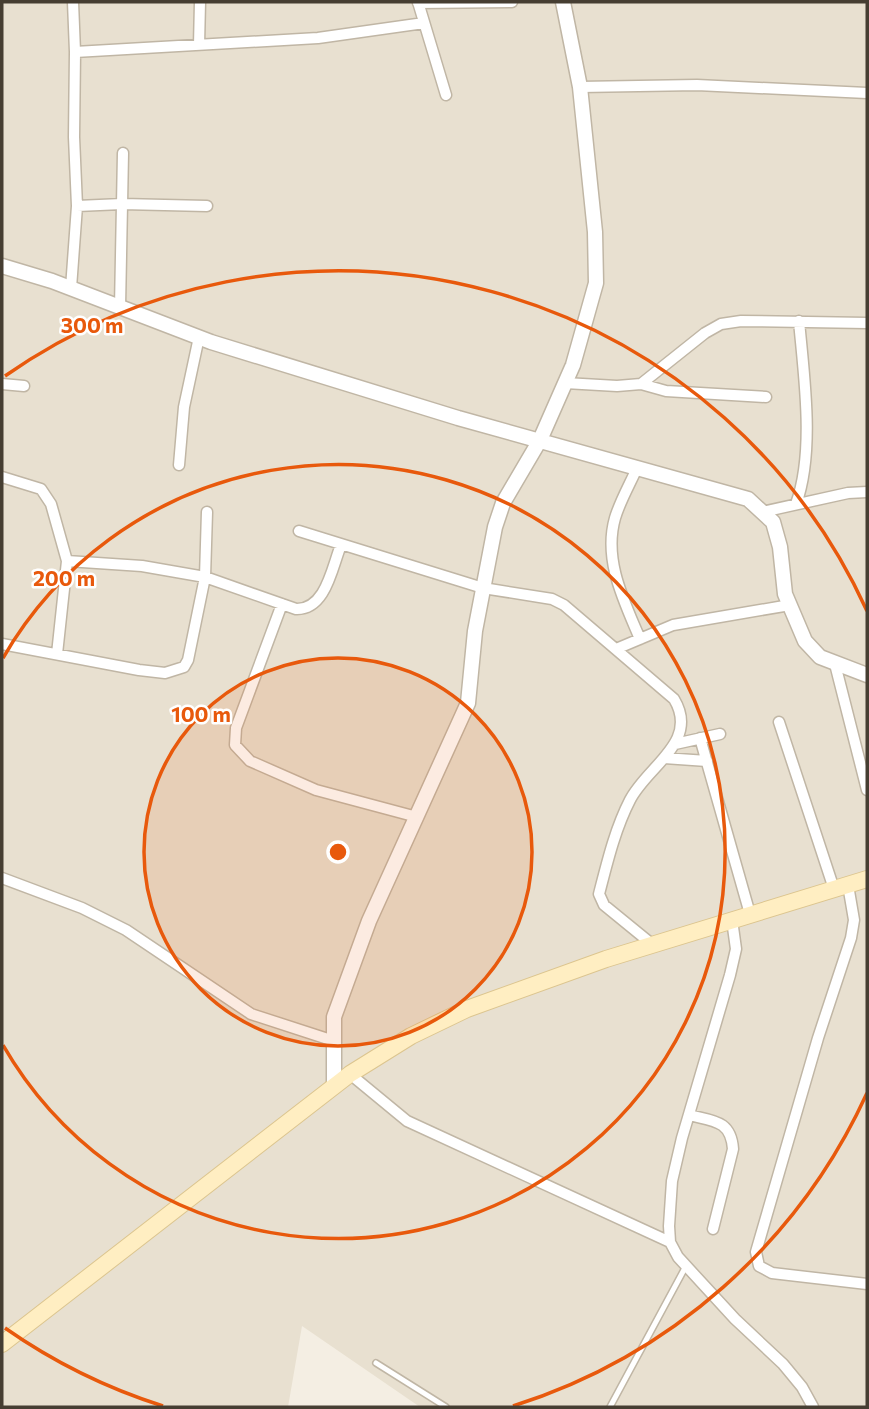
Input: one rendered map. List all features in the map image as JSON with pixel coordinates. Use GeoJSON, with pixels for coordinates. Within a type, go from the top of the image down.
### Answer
{"type":"FeatureCollection","features":[{"type":"Feature","properties":{"kind":"main road"},"geometry":{"type":"LineString","coordinates":[[2,1344],[334,1086],[411,1036],[467,1010],[653,945],[867,879]]}},
{"type":"Feature","properties":{"kind":"street"},"geometry":{"type":"LineString","coordinates":[[71,288],[77,206],[73,2]]}},
{"type":"Feature","properties":{"kind":"street"},"geometry":{"type":"LineString","coordinates":[[199,45],[200,2]]}},
{"type":"Feature","properties":{"kind":"street"},"geometry":{"type":"LineString","coordinates":[[446,94],[418,2],[512,2]]}},
{"type":"Feature","properties":{"kind":"street"},"geometry":{"type":"LineString","coordinates":[[334,1086],[334,1017],[369,921],[468,703],[475,631],[495,527],[503,503],[540,440],[573,365],[596,284],[595,232],[580,87],[563,2]]}},
{"type":"Feature","properties":{"kind":"street"},"geometry":{"type":"LineString","coordinates":[[75,52],[318,38],[424,23]]}},
{"type":"Feature","properties":{"kind":"street"},"geometry":{"type":"LineString","coordinates":[[580,87],[697,85],[867,93]]}},
{"type":"Feature","properties":{"kind":"street"},"geometry":{"type":"LineString","coordinates":[[120,307],[122,153]]}},
{"type":"Feature","properties":{"kind":"street"},"geometry":{"type":"LineString","coordinates":[[77,206],[207,206]]}},
{"type":"Feature","properties":{"kind":"street"},"geometry":{"type":"LineString","coordinates":[[2,266],[71,288],[199,337],[458,418],[748,499],[773,522],[780,547],[785,594],[805,641],[820,657],[867,675]]}},
{"type":"Feature","properties":{"kind":"street"},"geometry":{"type":"LineString","coordinates":[[642,384],[705,333],[721,324],[741,321],[867,323]]}},
{"type":"Feature","properties":{"kind":"street"},"geometry":{"type":"LineString","coordinates":[[796,504],[804,483],[806,401],[799,321]]}},
{"type":"Feature","properties":{"kind":"street"},"geometry":{"type":"LineString","coordinates":[[178,465],[184,407],[199,337]]}},
{"type":"Feature","properties":{"kind":"street"},"geometry":{"type":"LineString","coordinates":[[565,383],[617,386],[642,384],[666,391],[765,397]]}},
{"type":"Feature","properties":{"kind":"street"},"geometry":{"type":"LineString","coordinates":[[2,384],[24,386]]}},
{"type":"Feature","properties":{"kind":"street"},"geometry":{"type":"LineString","coordinates":[[637,468],[614,519],[611,549],[614,574],[640,639]]}},
{"type":"Feature","properties":{"kind":"street"},"geometry":{"type":"LineString","coordinates":[[2,477],[41,489],[47,497],[67,561],[57,654]]}},
{"type":"Feature","properties":{"kind":"street"},"geometry":{"type":"LineString","coordinates":[[762,512],[848,493],[867,492]]}},
{"type":"Feature","properties":{"kind":"street"},"geometry":{"type":"LineString","coordinates":[[2,644],[165,673],[184,667],[188,660],[205,577],[207,512]]}},
{"type":"Feature","properties":{"kind":"street"},"geometry":{"type":"LineString","coordinates":[[299,531],[483,588],[552,599],[564,605],[674,699],[682,717],[675,744],[642,780],[630,800],[599,894],[604,905],[653,945]]}},
{"type":"Feature","properties":{"kind":"street"},"geometry":{"type":"LineString","coordinates":[[67,561],[142,566],[205,577],[304,609],[318,600],[341,545]]}},
{"type":"Feature","properties":{"kind":"street"},"geometry":{"type":"LineString","coordinates":[[282,604],[236,728],[235,745],[250,761],[316,790],[417,817]]}},
{"type":"Feature","properties":{"kind":"street"},"geometry":{"type":"LineString","coordinates":[[616,649],[673,625],[790,605]]}},
{"type":"Feature","properties":{"kind":"street"},"geometry":{"type":"LineString","coordinates":[[835,664],[867,790]]}},
{"type":"Feature","properties":{"kind":"street"},"geometry":{"type":"LineString","coordinates":[[779,722],[854,920],[851,938],[818,1038],[756,1252],[759,1266],[772,1273],[867,1284]]}},
{"type":"Feature","properties":{"kind":"street"},"geometry":{"type":"LineString","coordinates":[[675,744],[720,734]]}},
{"type":"Feature","properties":{"kind":"street"},"geometry":{"type":"LineString","coordinates":[[700,738],[750,914]]}},
{"type":"Feature","properties":{"kind":"street"},"geometry":{"type":"LineString","coordinates":[[664,758],[707,761]]}},
{"type":"Feature","properties":{"kind":"street"},"geometry":{"type":"LineString","coordinates":[[2,878],[82,908],[126,930],[251,1014],[334,1041]]}},
{"type":"Feature","properties":{"kind":"street"},"geometry":{"type":"LineString","coordinates":[[732,920],[736,948],[730,975],[672,1181],[670,1242],[686,1266],[735,1319],[783,1364],[802,1387],[813,1407]]}},
{"type":"Feature","properties":{"kind":"street"},"geometry":{"type":"LineString","coordinates":[[350,1074],[407,1121],[670,1242]]}},
{"type":"Feature","properties":{"kind":"street"},"geometry":{"type":"LineString","coordinates":[[689,1115],[720,1122],[733,1138],[733,1149],[713,1229]]}},
{"type":"Feature","properties":{"kind":"lane"},"geometry":{"type":"LineString","coordinates":[[610,1407],[686,1266]]}},
{"type":"Feature","properties":{"kind":"lane"},"geometry":{"type":"LineString","coordinates":[[376,1363],[446,1407]]}},
{"type":"Feature","properties":{"kind":"shaded area"},"geometry":{"type":"Polygon","coordinates":[[[2,2],[867,2],[867,1407],[420,1407],[302,1326],[288,1407],[2,1407],[2,2]]]}}]}
